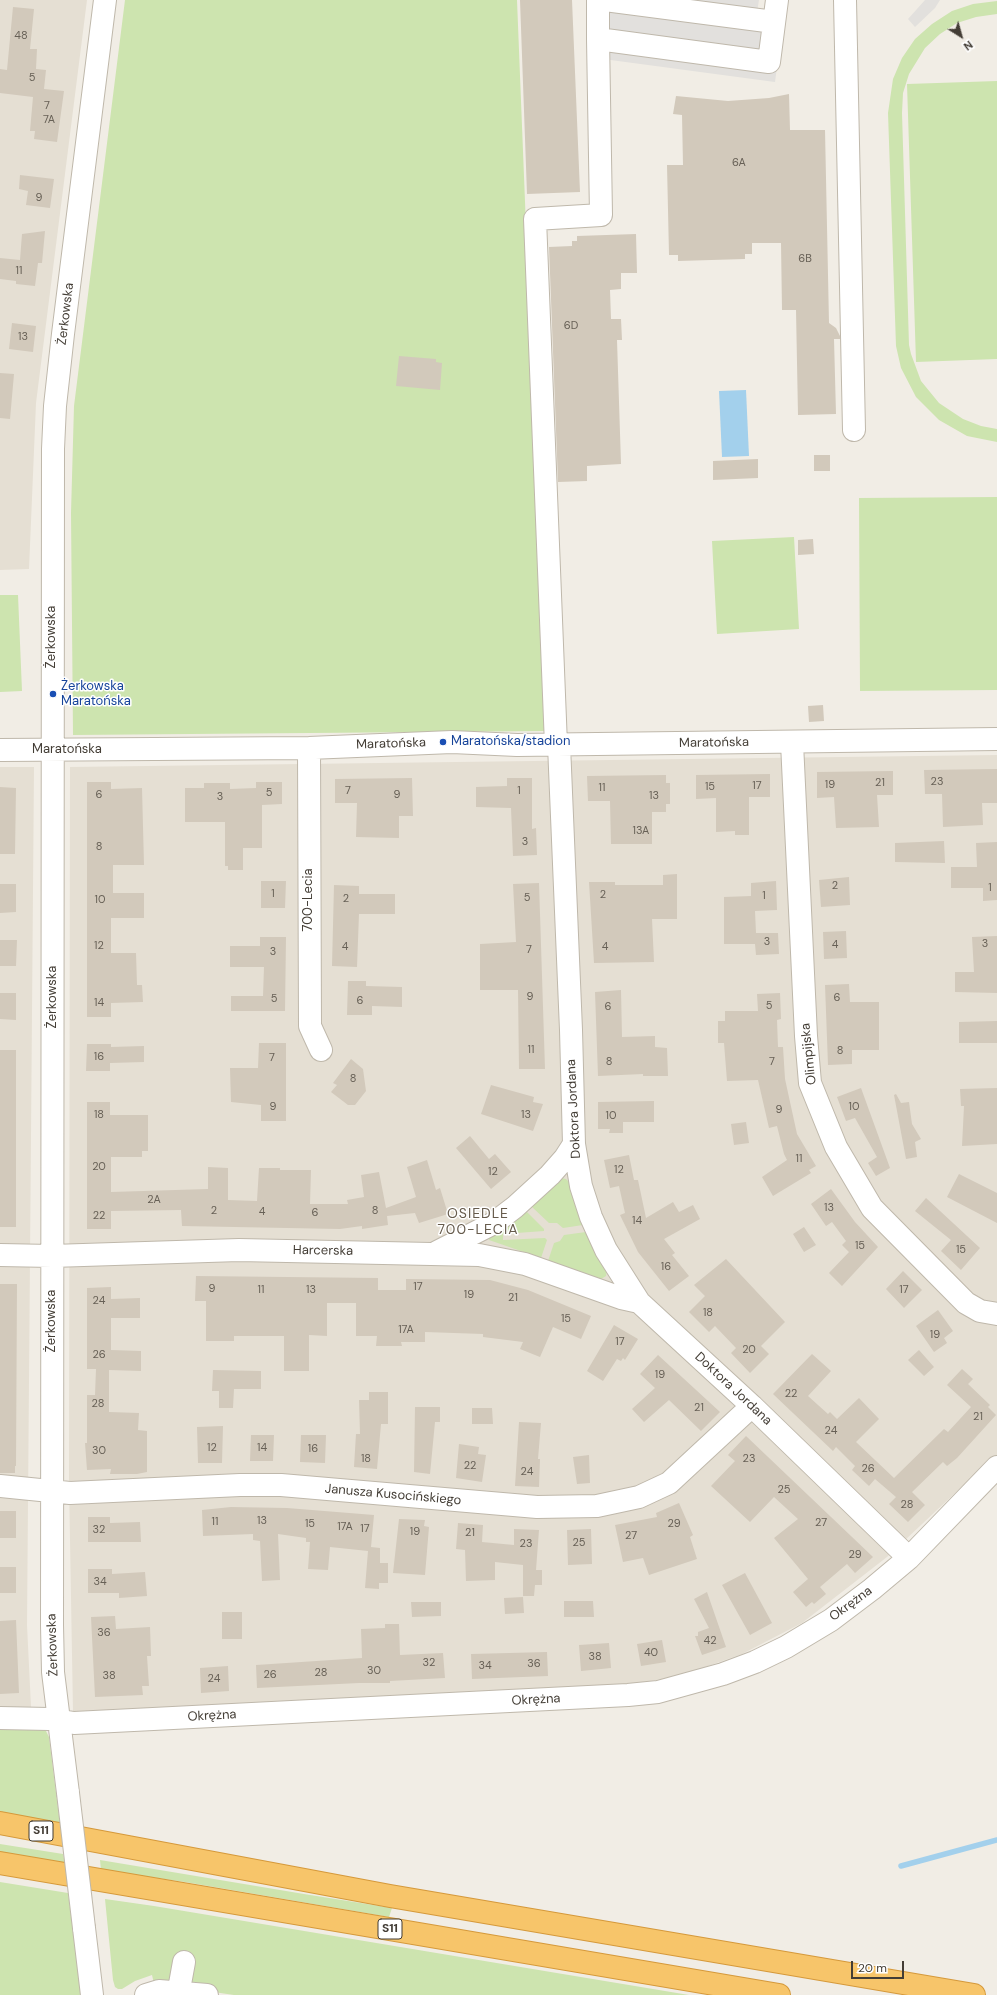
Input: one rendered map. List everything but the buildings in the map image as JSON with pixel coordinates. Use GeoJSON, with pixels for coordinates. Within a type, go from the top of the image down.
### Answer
{"type":"FeatureCollection","features":[{"type":"Feature","properties":{"kind":"highway","name":"S11"},"geometry":{"type":"LineString","coordinates":[[0,1823],[390,1896],[974,1995]]}},
{"type":"Feature","properties":{"kind":"highway","name":"S11"},"geometry":{"type":"LineString","coordinates":[[0,1863],[779,1995]]}},
{"type":"Feature","properties":{"kind":"street","name":"Żerkowska"},"geometry":{"type":"LineString","coordinates":[[92,1995],[53,1672],[52,1641],[52,571],[55,406],[105,0]]}},
{"type":"Feature","properties":{"kind":"street"},"geometry":{"type":"LineString","coordinates":[[598,0],[598,39],[769,62],[777,0]]}},
{"type":"Feature","properties":{"kind":"street"},"geometry":{"type":"LineString","coordinates":[[606,0],[774,22]]}},
{"type":"Feature","properties":{"kind":"street"},"geometry":{"type":"LineString","coordinates":[[845,0],[854,430]]}},
{"type":"Feature","properties":{"kind":"street","name":"Doktora Jordana"},"geometry":{"type":"LineString","coordinates":[[598,39],[601,215],[535,219],[557,745],[570,999],[574,1144],[582,1186],[591,1217],[606,1250],[639,1302],[752,1406],[910,1558]]}},
{"type":"Feature","properties":{"kind":"street","name":"Maratońska"},"geometry":{"type":"LineString","coordinates":[[0,750],[309,748],[452,742],[557,745],[997,740]]}},
{"type":"Feature","properties":{"kind":"street","name":"Olimpijska"},"geometry":{"type":"LineString","coordinates":[[792,743],[806,1036],[810,1083],[836,1147],[872,1208],[966,1303],[980,1311],[997,1314]]}},
{"type":"Feature","properties":{"kind":"street","name":"700-Lecia"},"geometry":{"type":"LineString","coordinates":[[309,748],[310,1026],[321,1050]]}},
{"type":"Feature","properties":{"kind":"street"},"geometry":{"type":"LineString","coordinates":[[434,1253],[487,1226],[515,1207],[550,1175],[565,1158],[574,1144]]}},
{"type":"Feature","properties":{"kind":"street","name":"Harcerska"},"geometry":{"type":"LineString","coordinates":[[0,1255],[52,1256],[239,1250],[434,1253],[499,1257],[542,1269],[621,1298],[639,1302]]}},
{"type":"Feature","properties":{"kind":"street","name":"Janusza Kusocińskiego"},"geometry":{"type":"LineString","coordinates":[[0,1486],[70,1493],[209,1486],[281,1485],[537,1507],[597,1506],[639,1497],[669,1484],[752,1406]]}},
{"type":"Feature","properties":{"kind":"street","name":"Okrężna"},"geometry":{"type":"LineString","coordinates":[[0,1718],[74,1723],[628,1695],[658,1692],[723,1674],[755,1662],[786,1647],[830,1620],[872,1589],[910,1558],[997,1467]]}},
{"type":"Feature","properties":{"kind":"street"},"geometry":{"type":"LineString","coordinates":[[178,1994],[184,1962]]}},
{"type":"Feature","properties":{"kind":"street"},"geometry":{"type":"LineString","coordinates":[[146,1995],[158,1991],[178,1994],[207,1995]]}},
{"type":"Feature","properties":{"kind":"shaded area"},"geometry":{"type":"Polygon","coordinates":[[[0,0],[87,0],[36,403],[29,569],[0,570],[0,0]]]}},
{"type":"Feature","properties":{"kind":"shaded area"},"geometry":{"type":"Polygon","coordinates":[[[589,0],[759,0],[757,12],[764,13],[786,1],[775,82],[588,57],[589,0]]]}},
{"type":"Feature","properties":{"kind":"shaded area"},"geometry":{"type":"Polygon","coordinates":[[[925,0],[940,0],[935,8],[915,27],[908,19],[925,0]]]}},
{"type":"Feature","properties":{"kind":"shaded area"},"geometry":{"type":"Polygon","coordinates":[[[997,755],[997,1479],[971,1478],[887,1557],[802,1623],[742,1654],[680,1676],[614,1687],[73,1712],[69,1482],[70,767],[997,755]]]}},
{"type":"Feature","properties":{"kind":"shaded area"},"geometry":{"type":"Polygon","coordinates":[[[0,767],[34,767],[27,1625],[31,1707],[0,1708],[0,767]]]}},
{"type":"Feature","properties":{"kind":"green space"},"geometry":{"type":"Polygon","coordinates":[[[125,0],[517,0],[546,731],[73,735],[71,513],[74,406],[125,0]]]}},
{"type":"Feature","properties":{"kind":"green space"},"geometry":{"type":"Polygon","coordinates":[[[997,1],[997,14],[976,17],[957,23],[940,34],[925,48],[909,74],[903,93],[902,113],[909,345],[911,354],[921,381],[939,403],[963,419],[981,426],[997,429],[997,442],[967,436],[939,420],[916,397],[901,368],[896,346],[888,113],[893,79],[902,58],[915,39],[932,24],[952,11],[973,4],[997,1]]]}},
{"type":"Feature","properties":{"kind":"green space"},"geometry":{"type":"Polygon","coordinates":[[[997,81],[997,359],[916,362],[907,84],[997,81]]]}},
{"type":"Feature","properties":{"kind":"green space"},"geometry":{"type":"Polygon","coordinates":[[[997,497],[997,690],[860,691],[859,498],[997,497]]]}},
{"type":"Feature","properties":{"kind":"green space"},"geometry":{"type":"Polygon","coordinates":[[[794,537],[799,629],[717,634],[712,541],[794,537]]]}},
{"type":"Feature","properties":{"kind":"green space"},"geometry":{"type":"Polygon","coordinates":[[[0,595],[18,595],[22,691],[0,692],[0,595]]]}},
{"type":"Feature","properties":{"kind":"green space"},"geometry":{"type":"Polygon","coordinates":[[[561,1178],[566,1179],[570,1183],[583,1225],[563,1228],[557,1223],[549,1223],[531,1206],[561,1178]]]}},
{"type":"Feature","properties":{"kind":"green space"},"geometry":{"type":"Polygon","coordinates":[[[526,1211],[544,1229],[544,1231],[503,1234],[503,1240],[545,1238],[547,1240],[541,1258],[489,1240],[489,1238],[526,1211]]]}},
{"type":"Feature","properties":{"kind":"green space"},"geometry":{"type":"Polygon","coordinates":[[[586,1232],[607,1270],[606,1276],[601,1279],[548,1261],[554,1243],[560,1241],[564,1235],[586,1232]]]}},
{"type":"Feature","properties":{"kind":"green space"},"geometry":{"type":"Polygon","coordinates":[[[0,1723],[42,1727],[46,1731],[49,1737],[60,1824],[0,1814],[0,1723]]]}},
{"type":"Feature","properties":{"kind":"green space"},"geometry":{"type":"Polygon","coordinates":[[[0,1844],[63,1854],[65,1863],[0,1852],[0,1844]]]}},
{"type":"Feature","properties":{"kind":"green space"},"geometry":{"type":"Polygon","coordinates":[[[100,1860],[392,1908],[389,1917],[185,1882],[101,1870],[100,1860]]]}},
{"type":"Feature","properties":{"kind":"green space"},"geometry":{"type":"Polygon","coordinates":[[[0,1882],[68,1893],[82,1995],[0,1995],[0,1882]]]}},
{"type":"Feature","properties":{"kind":"green space"},"geometry":{"type":"Polygon","coordinates":[[[105,1899],[689,1995],[234,1995],[200,1990],[178,1978],[155,1988],[152,1975],[135,1981],[122,1989],[118,1989],[115,1987],[113,1980],[105,1899]]]}},
{"type":"Feature","properties":{"kind":"water"},"geometry":{"type":"Polygon","coordinates":[[[746,390],[749,456],[722,457],[719,391],[746,390]]]}},
{"type":"Feature","properties":{"kind":"waterway"},"geometry":{"type":"LineString","coordinates":[[901,1866],[997,1840]]}},
{"type":"Feature","properties":{"kind":"place","name":"Żerkowska Maratońska"},"geometry":{"type":"Point","coordinates":[53,694]}},
{"type":"Feature","properties":{"kind":"place","name":"Maratońska/stadion"},"geometry":{"type":"Point","coordinates":[443,742]}},
{"type":"Feature","properties":{"kind":"district","name":"OSIEDLE 700-LECIA"},"geometry":{"type":"Point","coordinates":[478,1222]}}]}
